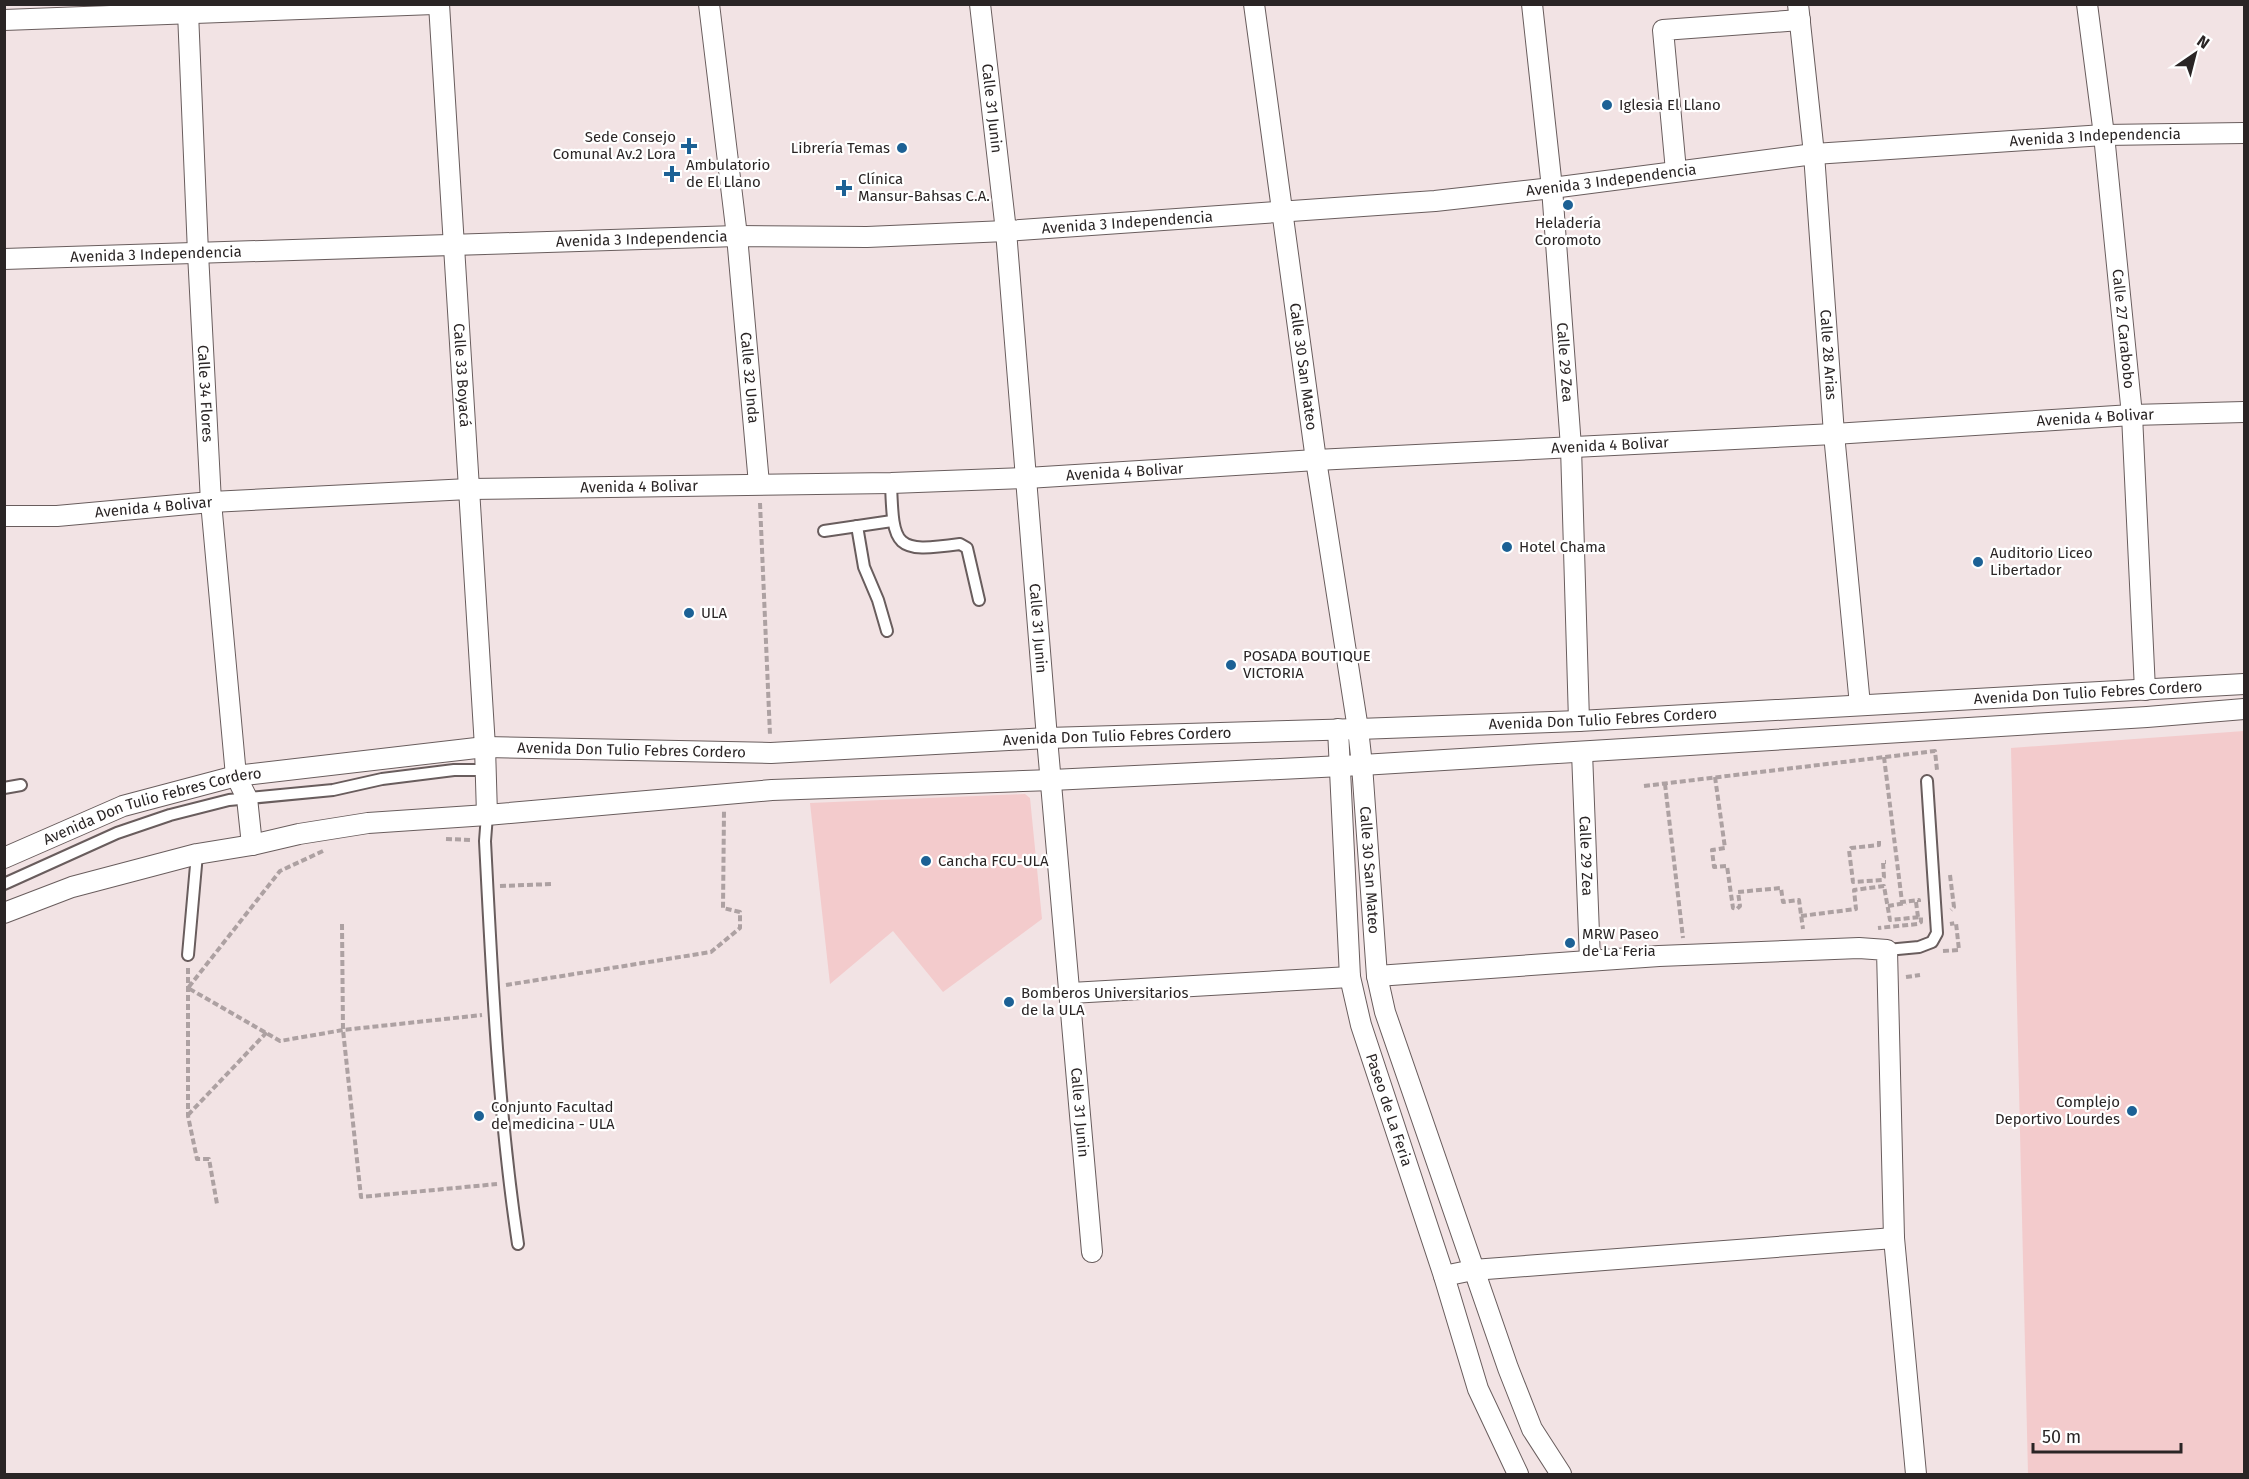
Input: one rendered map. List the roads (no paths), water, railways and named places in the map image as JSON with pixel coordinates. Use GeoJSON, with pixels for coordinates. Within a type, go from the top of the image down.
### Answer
{"type":"FeatureCollection","features":[{"type":"Feature","properties":{"kind":"street"},"geometry":{"type":"LineString","coordinates":[[4,20],[434,4]]}},
{"type":"Feature","properties":{"kind":"street","name":"Calle 33 Boyacá"},"geometry":{"type":"LineString","coordinates":[[439,4],[485,747],[487,815]]}},
{"type":"Feature","properties":{"kind":"street","name":"Calle 32 Unda"},"geometry":{"type":"LineString","coordinates":[[709,4],[737,236],[759,484]]}},
{"type":"Feature","properties":{"kind":"street","name":"Calle 31 Junin"},"geometry":{"type":"LineString","coordinates":[[980,4],[1006,231],[1092,1252]]}},
{"type":"Feature","properties":{"kind":"street","name":"Calle 30 San Mateo"},"geometry":{"type":"LineString","coordinates":[[1254,4],[1316,460],[1358,729],[1377,976]]}},
{"type":"Feature","properties":{"kind":"street","name":"Calle 29 Zea"},"geometry":{"type":"LineString","coordinates":[[1532,4],[1552,188],[1571,447],[1580,720]]}},
{"type":"Feature","properties":{"kind":"street","name":"Calle 27 Carabobo"},"geometry":{"type":"LineString","coordinates":[[2087,4],[2104,135],[2132,415],[2145,690]]}},
{"type":"Feature","properties":{"kind":"street","name":"Calle 34 Flores"},"geometry":{"type":"LineString","coordinates":[[188,12],[211,502],[236,776]]}},
{"type":"Feature","properties":{"kind":"street"},"geometry":{"type":"LineString","coordinates":[[1676,171],[1663,30],[1799,12]]}},
{"type":"Feature","properties":{"kind":"street","name":"Calle 28 Arias"},"geometry":{"type":"LineString","coordinates":[[1799,12],[1814,154],[1834,434],[1860,705]]}},
{"type":"Feature","properties":{"kind":"street","name":"Avenida 3 Independencia"},"geometry":{"type":"LineString","coordinates":[[4,259],[737,236],[867,237],[1006,231],[1435,201],[1814,154],[2104,135],[2244,133]]}},
{"type":"Feature","properties":{"kind":"street","name":"Avenida 4 Bolivar"},"geometry":{"type":"LineString","coordinates":[[4,516],[57,516],[211,502],[469,489],[891,483],[1027,478],[1316,460],[1834,434],[2132,415],[2244,412]]}},
{"type":"Feature","properties":{"kind":"street","name":"Avenida Don Tulio Febres Cordero"},"geometry":{"type":"LineString","coordinates":[[4,858],[123,806],[236,776],[485,747],[771,753],[1047,738],[1580,720],[2244,684]]}},
{"type":"Feature","properties":{"kind":"street","name":"Avenida Don Tulio Febres Cordero"},"geometry":{"type":"LineString","coordinates":[[4,913],[72,887],[197,854],[368,823],[772,790],[1052,780],[1362,765],[2147,717],[2244,709]]}},
{"type":"Feature","properties":{"kind":"street","name":"Paseo de La Feria"},"geometry":{"type":"LineString","coordinates":[[1338,729],[1350,977],[1361,1025],[1444,1276],[1478,1389],[1518,1474]]}},
{"type":"Feature","properties":{"kind":"street","name":"Calle 29 Zea"},"geometry":{"type":"LineString","coordinates":[[1582,752],[1590,960]]}},
{"type":"Feature","properties":{"kind":"street"},"geometry":{"type":"LineString","coordinates":[[236,776],[247,798],[252,845]]}},
{"type":"Feature","properties":{"kind":"street"},"geometry":{"type":"LineString","coordinates":[[1377,976],[1590,960],[1859,948],[1887,950],[1894,1238],[1916,1474]]}},
{"type":"Feature","properties":{"kind":"street","name":"Paseo de La Feria"},"geometry":{"type":"LineString","coordinates":[[1377,976],[1385,1012],[1473,1270],[1532,1429],[1562,1474]]}},
{"type":"Feature","properties":{"kind":"street"},"geometry":{"type":"LineString","coordinates":[[1071,993],[1350,977]]}},
{"type":"Feature","properties":{"kind":"street"},"geometry":{"type":"LineString","coordinates":[[1444,1276],[1473,1270],[1894,1238]]}},
{"type":"Feature","properties":{"kind":"lane"},"geometry":{"type":"LineString","coordinates":[[891,483],[892,521],[897,536],[904,544],[917,548],[960,544],[967,548],[979,600]]}},
{"type":"Feature","properties":{"kind":"lane"},"geometry":{"type":"LineString","coordinates":[[824,531],[892,521]]}},
{"type":"Feature","properties":{"kind":"lane"},"geometry":{"type":"LineString","coordinates":[[857,526],[864,567],[878,600],[887,631]]}},
{"type":"Feature","properties":{"kind":"lane"},"geometry":{"type":"LineString","coordinates":[[4,884],[117,833],[206,805],[247,798],[333,790],[382,779],[454,770],[486,770]]}},
{"type":"Feature","properties":{"kind":"lane"},"geometry":{"type":"LineString","coordinates":[[1887,950],[1919,947],[1932,942],[1937,933],[1933,778]]}},
{"type":"Feature","properties":{"kind":"lane"},"geometry":{"type":"LineString","coordinates":[[4,788],[21,785]]}},
{"type":"Feature","properties":{"kind":"lane"},"geometry":{"type":"LineString","coordinates":[[487,815],[485,841],[503,1131],[518,1244]]}},
{"type":"Feature","properties":{"kind":"lane"},"geometry":{"type":"LineString","coordinates":[[188,956],[197,854]]}},
{"type":"Feature","properties":{"kind":"place","name":"Iglesia El Llano"},"geometry":{"type":"Point","coordinates":[1607,105]}},
{"type":"Feature","properties":{"kind":"place","name":"Sede Consejo Comunal Av.2 Lora"},"geometry":{"type":"Point","coordinates":[689,146]}},
{"type":"Feature","properties":{"kind":"place","name":"Librería Temas"},"geometry":{"type":"Point","coordinates":[902,148]}},
{"type":"Feature","properties":{"kind":"place","name":"Ambulatorio de El Llano"},"geometry":{"type":"Point","coordinates":[672,174]}},
{"type":"Feature","properties":{"kind":"place","name":"Clínica Mansur-Bahsas C.A."},"geometry":{"type":"Point","coordinates":[844,188]}},
{"type":"Feature","properties":{"kind":"place","name":"Heladería Coromoto"},"geometry":{"type":"Point","coordinates":[1568,205]}},
{"type":"Feature","properties":{"kind":"place","name":"Hotel Chama"},"geometry":{"type":"Point","coordinates":[1507,547]}},
{"type":"Feature","properties":{"kind":"place","name":"Auditorio Liceo Libertador"},"geometry":{"type":"Point","coordinates":[1978,562]}},
{"type":"Feature","properties":{"kind":"place","name":"ULA"},"geometry":{"type":"Point","coordinates":[689,613]}},
{"type":"Feature","properties":{"kind":"place","name":"POSADA BOUTIQUE VICTORIA"},"geometry":{"type":"Point","coordinates":[1231,665]}},
{"type":"Feature","properties":{"kind":"place","name":"Cancha FCU-ULA"},"geometry":{"type":"Point","coordinates":[926,861]}},
{"type":"Feature","properties":{"kind":"place","name":"MRW Paseo de La Feria"},"geometry":{"type":"Point","coordinates":[1570,943]}},
{"type":"Feature","properties":{"kind":"place","name":"Bomberos Universitarios de la ULA"},"geometry":{"type":"Point","coordinates":[1009,1002]}},
{"type":"Feature","properties":{"kind":"place","name":"Complejo Deportivo Lourdes"},"geometry":{"type":"Point","coordinates":[2132,1111]}},
{"type":"Feature","properties":{"kind":"place","name":"Conjunto Facultad de medicina - ULA"},"geometry":{"type":"Point","coordinates":[479,1116]}}]}
